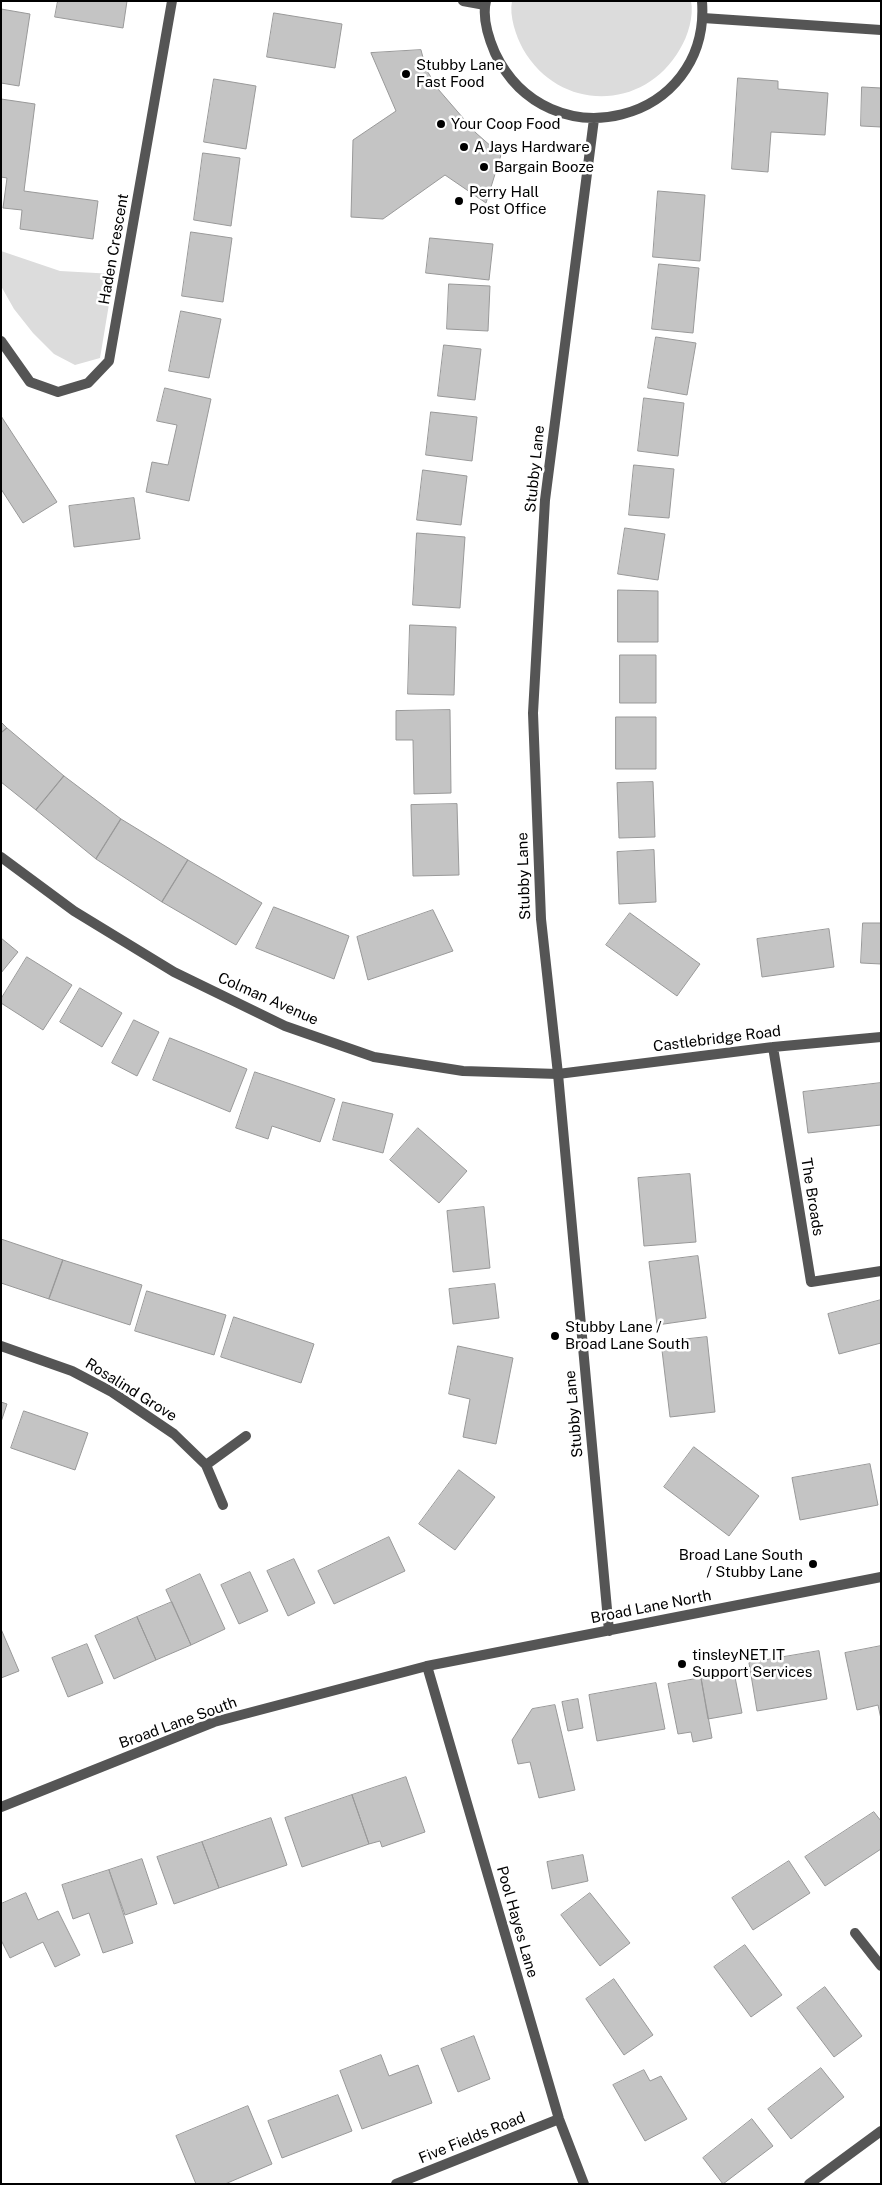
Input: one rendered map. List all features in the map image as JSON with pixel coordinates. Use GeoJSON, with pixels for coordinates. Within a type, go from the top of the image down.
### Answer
{"type":"FeatureCollection","features":[{"type":"Feature","properties":{"kind":"street","name":"Haden Crescent"},"geometry":{"type":"LineString","coordinates":[[1,342],[30,382],[58,392],[88,383],[110,361],[172,1]]}},
{"type":"Feature","properties":{"kind":"street"},"geometry":{"type":"LineString","coordinates":[[463,1],[485,3],[489,40],[504,72],[529,98],[560,113],[594,119],[626,114],[656,100],[680,78],[696,50],[703,18],[702,1]]}},
{"type":"Feature","properties":{"kind":"street"},"geometry":{"type":"LineString","coordinates":[[703,18],[881,30]]}},
{"type":"Feature","properties":{"kind":"street","name":"Stubby Lane"},"geometry":{"type":"LineString","coordinates":[[594,119],[545,500],[533,713],[541,919],[558,1074],[608,1631]]}},
{"type":"Feature","properties":{"kind":"street","name":"Colman Avenue"},"geometry":{"type":"LineString","coordinates":[[1,857],[74,911],[174,972],[285,1026],[374,1057],[463,1071],[558,1074]]}},
{"type":"Feature","properties":{"kind":"street","name":"Castlebridge Road"},"geometry":{"type":"LineString","coordinates":[[558,1074],[773,1047],[881,1038]]}},
{"type":"Feature","properties":{"kind":"street","name":"The Broads"},"geometry":{"type":"LineString","coordinates":[[773,1047],[811,1282],[881,1271]]}},
{"type":"Feature","properties":{"kind":"street","name":"Rosalind Grove"},"geometry":{"type":"LineString","coordinates":[[1,1346],[72,1371],[112,1392],[174,1434],[206,1465],[223,1504]]}},
{"type":"Feature","properties":{"kind":"street"},"geometry":{"type":"LineString","coordinates":[[206,1465],[246,1436]]}},
{"type":"Feature","properties":{"kind":"street","name":"Broad Lane North"},"geometry":{"type":"LineString","coordinates":[[427,1666],[881,1577]]}},
{"type":"Feature","properties":{"kind":"street","name":"Broad Lane South"},"geometry":{"type":"LineString","coordinates":[[1,1807],[214,1722],[427,1666]]}},
{"type":"Feature","properties":{"kind":"street","name":"Pool Hayes Lane"},"geometry":{"type":"LineString","coordinates":[[427,1666],[559,2119],[584,2184]]}},
{"type":"Feature","properties":{"kind":"street"},"geometry":{"type":"LineString","coordinates":[[855,1933],[881,1966]]}},
{"type":"Feature","properties":{"kind":"street","name":"Five Fields Road"},"geometry":{"type":"LineString","coordinates":[[396,2184],[559,2119]]}},
{"type":"Feature","properties":{"kind":"street"},"geometry":{"type":"LineString","coordinates":[[809,2184],[881,2130]]}},
{"type":"Feature","properties":{"kind":"shaded area"},"geometry":{"type":"Polygon","coordinates":[[[512,1],[691,1],[692,13],[690,26],[683,44],[664,70],[645,84],[624,93],[602,96],[579,93],[558,84],[539,70],[523,49],[518,38],[512,19],[512,1]]]}},
{"type":"Feature","properties":{"kind":"shaded area"},"geometry":{"type":"Polygon","coordinates":[[[1,251],[60,271],[114,274],[100,358],[75,365],[54,354],[33,333],[14,309],[1,286],[1,251]]]}},
{"type":"Feature","properties":{"kind":"building"},"geometry":{"type":"Polygon","coordinates":[[[58,1],[127,1],[123,28],[55,17],[58,1]]]}},
{"type":"Feature","properties":{"kind":"building"},"geometry":{"type":"Polygon","coordinates":[[[1,9],[30,14],[19,86],[1,83],[1,9]]]}},
{"type":"Feature","properties":{"kind":"building"},"geometry":{"type":"Polygon","coordinates":[[[274,13],[342,24],[335,68],[267,57],[274,13]]]}},
{"type":"Feature","properties":{"kind":"building"},"geometry":{"type":"Polygon","coordinates":[[[421,50],[426,69],[438,89],[476,133],[501,155],[486,203],[445,175],[383,219],[351,217],[353,140],[396,111],[371,53],[421,50]]]}},
{"type":"Feature","properties":{"kind":"building"},"geometry":{"type":"Polygon","coordinates":[[[738,78],[778,81],[778,89],[828,93],[825,135],[771,132],[768,172],[732,169],[738,78]]]}},
{"type":"Feature","properties":{"kind":"building"},"geometry":{"type":"Polygon","coordinates":[[[214,79],[256,86],[246,149],[204,142],[214,79]]]}},
{"type":"Feature","properties":{"kind":"building"},"geometry":{"type":"Polygon","coordinates":[[[862,87],[881,88],[881,127],[861,126],[862,87]]]}},
{"type":"Feature","properties":{"kind":"building"},"geometry":{"type":"Polygon","coordinates":[[[1,99],[35,104],[24,191],[98,201],[93,239],[20,229],[22,210],[3,208],[7,178],[1,177],[1,99]]]}},
{"type":"Feature","properties":{"kind":"building"},"geometry":{"type":"Polygon","coordinates":[[[203,153],[240,158],[231,226],[194,220],[203,153]]]}},
{"type":"Feature","properties":{"kind":"building"},"geometry":{"type":"Polygon","coordinates":[[[658,191],[705,195],[700,261],[653,257],[658,191]]]}},
{"type":"Feature","properties":{"kind":"building"},"geometry":{"type":"Polygon","coordinates":[[[191,232],[232,238],[223,302],[182,296],[191,232]]]}},
{"type":"Feature","properties":{"kind":"building"},"geometry":{"type":"Polygon","coordinates":[[[430,238],[493,244],[489,280],[426,273],[430,238]]]}},
{"type":"Feature","properties":{"kind":"building"},"geometry":{"type":"Polygon","coordinates":[[[659,264],[699,268],[693,333],[652,329],[659,264]]]}},
{"type":"Feature","properties":{"kind":"building"},"geometry":{"type":"Polygon","coordinates":[[[449,284],[490,286],[488,331],[447,329],[449,284]]]}},
{"type":"Feature","properties":{"kind":"building"},"geometry":{"type":"Polygon","coordinates":[[[181,311],[221,319],[209,378],[169,371],[181,311]]]}},
{"type":"Feature","properties":{"kind":"building"},"geometry":{"type":"Polygon","coordinates":[[[656,337],[696,343],[687,395],[648,388],[656,337]]]}},
{"type":"Feature","properties":{"kind":"building"},"geometry":{"type":"Polygon","coordinates":[[[444,345],[481,349],[475,400],[438,396],[444,345]]]}},
{"type":"Feature","properties":{"kind":"building"},"geometry":{"type":"Polygon","coordinates":[[[165,388],[211,399],[189,501],[146,492],[152,462],[168,465],[177,425],[157,421],[165,388]]]}},
{"type":"Feature","properties":{"kind":"building"},"geometry":{"type":"Polygon","coordinates":[[[644,398],[684,403],[678,456],[638,451],[644,398]]]}},
{"type":"Feature","properties":{"kind":"building"},"geometry":{"type":"Polygon","coordinates":[[[431,412],[477,417],[472,461],[426,455],[431,412]]]}},
{"type":"Feature","properties":{"kind":"building"},"geometry":{"type":"Polygon","coordinates":[[[1,416],[57,502],[23,523],[1,489],[1,416]]]}},
{"type":"Feature","properties":{"kind":"building"},"geometry":{"type":"Polygon","coordinates":[[[634,465],[674,469],[669,518],[629,515],[634,465]]]}},
{"type":"Feature","properties":{"kind":"building"},"geometry":{"type":"Polygon","coordinates":[[[423,470],[467,476],[461,525],[417,520],[423,470]]]}},
{"type":"Feature","properties":{"kind":"building"},"geometry":{"type":"Polygon","coordinates":[[[134,498],[140,539],[74,547],[69,506],[134,498]]]}},
{"type":"Feature","properties":{"kind":"building"},"geometry":{"type":"Polygon","coordinates":[[[625,528],[665,534],[658,580],[618,574],[625,528]]]}},
{"type":"Feature","properties":{"kind":"building"},"geometry":{"type":"Polygon","coordinates":[[[417,533],[465,537],[460,608],[413,605],[417,533]]]}},
{"type":"Feature","properties":{"kind":"building"},"geometry":{"type":"Polygon","coordinates":[[[618,590],[658,591],[658,642],[618,642],[618,590]]]}},
{"type":"Feature","properties":{"kind":"building"},"geometry":{"type":"Polygon","coordinates":[[[410,625],[456,627],[454,695],[408,694],[410,625]]]}},
{"type":"Feature","properties":{"kind":"building"},"geometry":{"type":"Polygon","coordinates":[[[620,655],[656,655],[656,703],[620,703],[620,655]]]}},
{"type":"Feature","properties":{"kind":"building"},"geometry":{"type":"Polygon","coordinates":[[[450,710],[451,793],[414,794],[413,740],[396,740],[396,711],[450,710]]]}},
{"type":"Feature","properties":{"kind":"building"},"geometry":{"type":"Polygon","coordinates":[[[616,717],[656,717],[656,769],[616,769],[616,717]]]}},
{"type":"Feature","properties":{"kind":"building"},"geometry":{"type":"Polygon","coordinates":[[[1,722],[7,728],[1,733],[1,722]]]}},
{"type":"Feature","properties":{"kind":"building"},"geometry":{"type":"Polygon","coordinates":[[[7,728],[64,776],[36,810],[1,782],[1,733],[7,728]]]}},
{"type":"Feature","properties":{"kind":"building"},"geometry":{"type":"Polygon","coordinates":[[[64,776],[121,819],[96,859],[36,810],[64,776]]]}},
{"type":"Feature","properties":{"kind":"building"},"geometry":{"type":"Polygon","coordinates":[[[653,782],[655,837],[619,838],[617,783],[653,782]]]}},
{"type":"Feature","properties":{"kind":"building"},"geometry":{"type":"Polygon","coordinates":[[[457,804],[459,875],[413,876],[411,805],[457,804]]]}},
{"type":"Feature","properties":{"kind":"building"},"geometry":{"type":"Polygon","coordinates":[[[121,819],[188,860],[162,902],[96,859],[121,819]]]}},
{"type":"Feature","properties":{"kind":"building"},"geometry":{"type":"Polygon","coordinates":[[[654,850],[656,902],[619,904],[617,852],[654,850]]]}},
{"type":"Feature","properties":{"kind":"building"},"geometry":{"type":"Polygon","coordinates":[[[188,860],[262,903],[236,945],[162,902],[188,860]]]}},
{"type":"Feature","properties":{"kind":"building"},"geometry":{"type":"Polygon","coordinates":[[[274,907],[349,936],[334,979],[256,948],[274,907]]]}},
{"type":"Feature","properties":{"kind":"building"},"geometry":{"type":"Polygon","coordinates":[[[433,910],[453,951],[368,980],[357,937],[433,910]]]}},
{"type":"Feature","properties":{"kind":"building"},"geometry":{"type":"Polygon","coordinates":[[[630,913],[700,964],[677,996],[606,945],[630,913]]]}},
{"type":"Feature","properties":{"kind":"building"},"geometry":{"type":"Polygon","coordinates":[[[863,923],[881,923],[881,964],[861,963],[863,923]]]}},
{"type":"Feature","properties":{"kind":"building"},"geometry":{"type":"Polygon","coordinates":[[[829,929],[834,967],[762,977],[757,939],[829,929]]]}},
{"type":"Feature","properties":{"kind":"building"},"geometry":{"type":"Polygon","coordinates":[[[1,938],[18,952],[1,973],[1,938]]]}},
{"type":"Feature","properties":{"kind":"building"},"geometry":{"type":"Polygon","coordinates":[[[27,957],[72,985],[43,1030],[1,1003],[1,999],[27,957]]]}},
{"type":"Feature","properties":{"kind":"building"},"geometry":{"type":"Polygon","coordinates":[[[80,988],[122,1013],[102,1047],[60,1022],[80,988]]]}},
{"type":"Feature","properties":{"kind":"building"},"geometry":{"type":"Polygon","coordinates":[[[134,1020],[159,1032],[137,1076],[112,1063],[134,1020]]]}},
{"type":"Feature","properties":{"kind":"building"},"geometry":{"type":"Polygon","coordinates":[[[170,1038],[247,1069],[230,1112],[153,1080],[170,1038]]]}},
{"type":"Feature","properties":{"kind":"building"},"geometry":{"type":"Polygon","coordinates":[[[255,1072],[335,1099],[320,1142],[272,1126],[268,1139],[236,1128],[255,1072]]]}},
{"type":"Feature","properties":{"kind":"building"},"geometry":{"type":"Polygon","coordinates":[[[881,1083],[881,1125],[808,1133],[803,1092],[881,1083]]]}},
{"type":"Feature","properties":{"kind":"building"},"geometry":{"type":"Polygon","coordinates":[[[343,1102],[393,1114],[383,1153],[333,1140],[343,1102]]]}},
{"type":"Feature","properties":{"kind":"building"},"geometry":{"type":"Polygon","coordinates":[[[418,1128],[467,1171],[439,1203],[390,1160],[418,1128]]]}},
{"type":"Feature","properties":{"kind":"building"},"geometry":{"type":"Polygon","coordinates":[[[690,1174],[696,1242],[644,1246],[638,1178],[690,1174]]]}},
{"type":"Feature","properties":{"kind":"building"},"geometry":{"type":"Polygon","coordinates":[[[484,1207],[490,1268],[453,1272],[447,1211],[484,1207]]]}},
{"type":"Feature","properties":{"kind":"building"},"geometry":{"type":"Polygon","coordinates":[[[1,1239],[63,1260],[49,1299],[1,1283],[1,1239]]]}},
{"type":"Feature","properties":{"kind":"building"},"geometry":{"type":"Polygon","coordinates":[[[698,1256],[706,1318],[657,1325],[649,1262],[698,1256]]]}},
{"type":"Feature","properties":{"kind":"building"},"geometry":{"type":"Polygon","coordinates":[[[63,1260],[142,1285],[130,1325],[49,1299],[63,1260]]]}},
{"type":"Feature","properties":{"kind":"building"},"geometry":{"type":"Polygon","coordinates":[[[495,1284],[499,1318],[453,1324],[449,1289],[495,1284]]]}},
{"type":"Feature","properties":{"kind":"building"},"geometry":{"type":"Polygon","coordinates":[[[147,1291],[226,1315],[214,1355],[135,1331],[147,1291]]]}},
{"type":"Feature","properties":{"kind":"building"},"geometry":{"type":"Polygon","coordinates":[[[881,1300],[881,1343],[839,1354],[828,1314],[881,1300]]]}},
{"type":"Feature","properties":{"kind":"building"},"geometry":{"type":"Polygon","coordinates":[[[234,1317],[314,1344],[301,1383],[221,1357],[234,1317]]]}},
{"type":"Feature","properties":{"kind":"building"},"geometry":{"type":"Polygon","coordinates":[[[707,1337],[715,1412],[670,1417],[661,1342],[707,1337]]]}},
{"type":"Feature","properties":{"kind":"building"},"geometry":{"type":"Polygon","coordinates":[[[458,1346],[513,1358],[496,1444],[463,1437],[470,1399],[449,1394],[458,1346]]]}},
{"type":"Feature","properties":{"kind":"building"},"geometry":{"type":"Polygon","coordinates":[[[1,1402],[7,1404],[1,1422],[1,1402]]]}},
{"type":"Feature","properties":{"kind":"building"},"geometry":{"type":"Polygon","coordinates":[[[24,1411],[88,1433],[75,1470],[11,1448],[24,1411]]]}},
{"type":"Feature","properties":{"kind":"building"},"geometry":{"type":"Polygon","coordinates":[[[694,1447],[759,1496],[729,1536],[664,1487],[694,1447]]]}},
{"type":"Feature","properties":{"kind":"building"},"geometry":{"type":"Polygon","coordinates":[[[870,1464],[878,1505],[800,1520],[792,1478],[870,1464]]]}},
{"type":"Feature","properties":{"kind":"building"},"geometry":{"type":"Polygon","coordinates":[[[459,1470],[495,1497],[455,1550],[419,1524],[459,1470]]]}},
{"type":"Feature","properties":{"kind":"building"},"geometry":{"type":"Polygon","coordinates":[[[389,1537],[405,1571],[334,1604],[318,1571],[389,1537]]]}},
{"type":"Feature","properties":{"kind":"building"},"geometry":{"type":"Polygon","coordinates":[[[294,1559],[315,1603],[288,1616],[267,1571],[294,1559]]]}},
{"type":"Feature","properties":{"kind":"building"},"geometry":{"type":"Polygon","coordinates":[[[250,1572],[268,1611],[239,1624],[221,1585],[250,1572]]]}},
{"type":"Feature","properties":{"kind":"building"},"geometry":{"type":"Polygon","coordinates":[[[200,1574],[225,1629],[191,1645],[166,1590],[200,1574]]]}},
{"type":"Feature","properties":{"kind":"building"},"geometry":{"type":"Polygon","coordinates":[[[172,1602],[191,1645],[156,1660],[137,1617],[172,1602]]]}},
{"type":"Feature","properties":{"kind":"building"},"geometry":{"type":"Polygon","coordinates":[[[137,1617],[156,1660],[114,1679],[95,1636],[137,1617]]]}},
{"type":"Feature","properties":{"kind":"building"},"geometry":{"type":"Polygon","coordinates":[[[1,1629],[19,1671],[1,1678],[1,1629]]]}},
{"type":"Feature","properties":{"kind":"building"},"geometry":{"type":"Polygon","coordinates":[[[87,1644],[103,1683],[68,1697],[52,1658],[87,1644]]]}},
{"type":"Feature","properties":{"kind":"building"},"geometry":{"type":"Polygon","coordinates":[[[881,1646],[881,1719],[878,1705],[857,1710],[845,1653],[881,1646]]]}},
{"type":"Feature","properties":{"kind":"building"},"geometry":{"type":"Polygon","coordinates":[[[819,1651],[827,1699],[757,1711],[749,1663],[819,1651]]]}},
{"type":"Feature","properties":{"kind":"building"},"geometry":{"type":"Polygon","coordinates":[[[734,1672],[742,1713],[708,1719],[701,1678],[734,1672]]]}},
{"type":"Feature","properties":{"kind":"building"},"geometry":{"type":"Polygon","coordinates":[[[701,1678],[712,1738],[693,1742],[691,1732],[678,1734],[668,1684],[701,1678]]]}},
{"type":"Feature","properties":{"kind":"building"},"geometry":{"type":"Polygon","coordinates":[[[656,1683],[665,1729],[597,1741],[589,1695],[656,1683]]]}},
{"type":"Feature","properties":{"kind":"building"},"geometry":{"type":"Polygon","coordinates":[[[578,1699],[583,1728],[568,1731],[562,1702],[578,1699]]]}},
{"type":"Feature","properties":{"kind":"building"},"geometry":{"type":"Polygon","coordinates":[[[555,1705],[575,1790],[539,1798],[530,1762],[518,1764],[512,1740],[532,1709],[555,1705]]]}},
{"type":"Feature","properties":{"kind":"building"},"geometry":{"type":"Polygon","coordinates":[[[406,1777],[425,1832],[382,1847],[380,1841],[369,1844],[352,1795],[406,1777]]]}},
{"type":"Feature","properties":{"kind":"building"},"geometry":{"type":"Polygon","coordinates":[[[352,1795],[369,1844],[302,1867],[285,1818],[352,1795]]]}},
{"type":"Feature","properties":{"kind":"building"},"geometry":{"type":"Polygon","coordinates":[[[874,1812],[881,1821],[881,1849],[825,1886],[805,1857],[874,1812]]]}},
{"type":"Feature","properties":{"kind":"building"},"geometry":{"type":"Polygon","coordinates":[[[271,1818],[287,1865],[219,1888],[202,1842],[271,1818]]]}},
{"type":"Feature","properties":{"kind":"building"},"geometry":{"type":"Polygon","coordinates":[[[202,1842],[219,1888],[174,1904],[157,1857],[202,1842]]]}},
{"type":"Feature","properties":{"kind":"building"},"geometry":{"type":"Polygon","coordinates":[[[583,1855],[588,1881],[552,1889],[547,1862],[583,1855]]]}},
{"type":"Feature","properties":{"kind":"building"},"geometry":{"type":"Polygon","coordinates":[[[142,1859],[157,1904],[125,1915],[109,1870],[142,1859]]]}},
{"type":"Feature","properties":{"kind":"building"},"geometry":{"type":"Polygon","coordinates":[[[789,1861],[810,1893],[753,1930],[732,1898],[789,1861]]]}},
{"type":"Feature","properties":{"kind":"building"},"geometry":{"type":"Polygon","coordinates":[[[109,1870],[133,1943],[103,1953],[89,1913],[73,1919],[62,1885],[109,1870]]]}},
{"type":"Feature","properties":{"kind":"building"},"geometry":{"type":"Polygon","coordinates":[[[26,1893],[38,1920],[58,1911],[80,1955],[55,1967],[43,1942],[10,1958],[1,1940],[1,1904],[26,1893]]]}},
{"type":"Feature","properties":{"kind":"building"},"geometry":{"type":"Polygon","coordinates":[[[590,1893],[630,1943],[600,1966],[561,1915],[590,1893]]]}},
{"type":"Feature","properties":{"kind":"building"},"geometry":{"type":"Polygon","coordinates":[[[745,1945],[782,1995],[751,2017],[714,1967],[745,1945]]]}},
{"type":"Feature","properties":{"kind":"building"},"geometry":{"type":"Polygon","coordinates":[[[614,1979],[653,2035],[624,2055],[586,1999],[614,1979]]]}},
{"type":"Feature","properties":{"kind":"building"},"geometry":{"type":"Polygon","coordinates":[[[825,1987],[862,2036],[834,2057],[797,2008],[825,1987]]]}},
{"type":"Feature","properties":{"kind":"building"},"geometry":{"type":"Polygon","coordinates":[[[474,2036],[490,2079],[458,2092],[441,2049],[474,2036]]]}},
{"type":"Feature","properties":{"kind":"building"},"geometry":{"type":"Polygon","coordinates":[[[381,2055],[389,2076],[418,2065],[432,2103],[362,2129],[340,2071],[381,2055]]]}},
{"type":"Feature","properties":{"kind":"building"},"geometry":{"type":"Polygon","coordinates":[[[821,2068],[844,2097],[791,2139],[768,2109],[821,2068]]]}},
{"type":"Feature","properties":{"kind":"building"},"geometry":{"type":"Polygon","coordinates":[[[644,2070],[650,2081],[661,2076],[687,2119],[645,2141],[613,2085],[644,2070]]]}},
{"type":"Feature","properties":{"kind":"building"},"geometry":{"type":"Polygon","coordinates":[[[338,2095],[352,2131],[282,2158],[268,2121],[338,2095]]]}},
{"type":"Feature","properties":{"kind":"building"},"geometry":{"type":"Polygon","coordinates":[[[248,2106],[272,2164],[225,2184],[196,2184],[176,2136],[248,2106]]]}},
{"type":"Feature","properties":{"kind":"building"},"geometry":{"type":"Polygon","coordinates":[[[752,2119],[773,2146],[723,2184],[703,2158],[752,2119]]]}},
{"type":"Feature","properties":{"kind":"place","name":"Stubby Lane Fast Food"},"geometry":{"type":"Point","coordinates":[406,74]}},
{"type":"Feature","properties":{"kind":"place","name":"Your Coop Food"},"geometry":{"type":"Point","coordinates":[441,124]}},
{"type":"Feature","properties":{"kind":"place","name":"A Jays Hardware"},"geometry":{"type":"Point","coordinates":[464,147]}},
{"type":"Feature","properties":{"kind":"place","name":"Bargain Booze"},"geometry":{"type":"Point","coordinates":[484,167]}},
{"type":"Feature","properties":{"kind":"place","name":"Perry Hall Post Office"},"geometry":{"type":"Point","coordinates":[459,201]}},
{"type":"Feature","properties":{"kind":"place","name":"Stubby Lane / Broad Lane South"},"geometry":{"type":"Point","coordinates":[555,1336]}},
{"type":"Feature","properties":{"kind":"place","name":"Broad Lane South / Stubby Lane"},"geometry":{"type":"Point","coordinates":[813,1564]}},
{"type":"Feature","properties":{"kind":"place","name":"tinsleyNET IT Support Services"},"geometry":{"type":"Point","coordinates":[682,1664]}}]}
